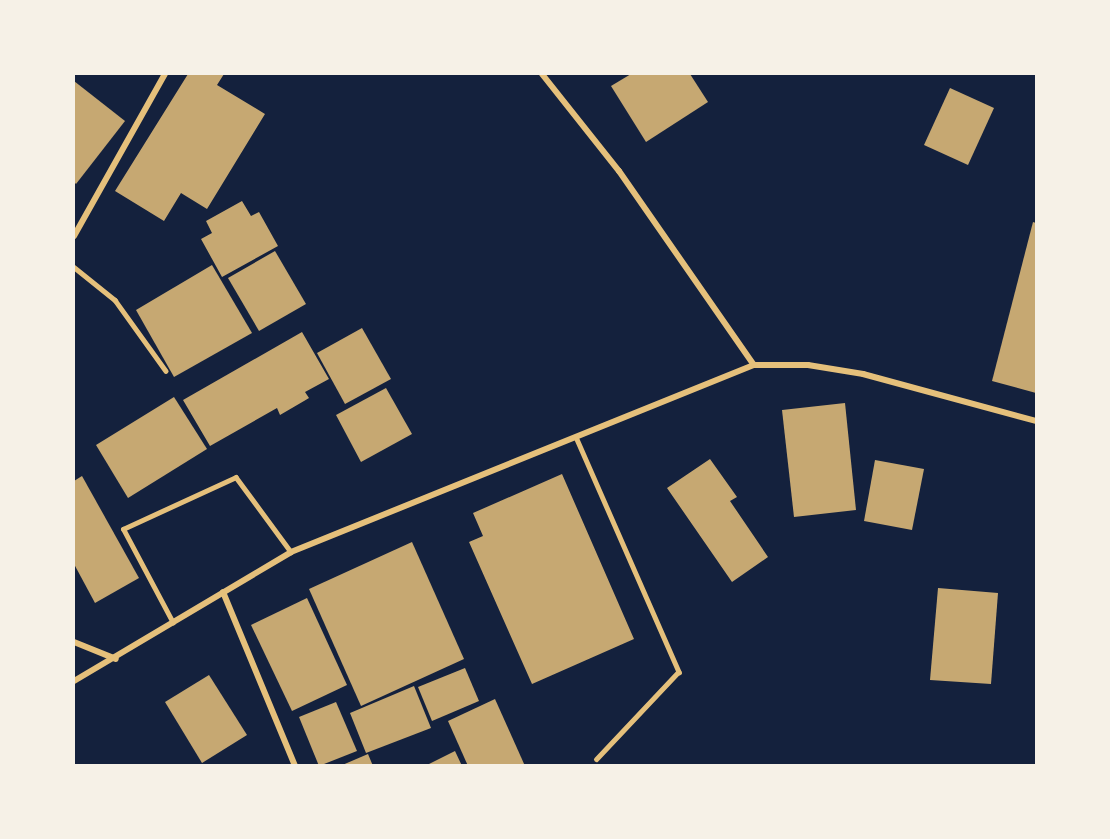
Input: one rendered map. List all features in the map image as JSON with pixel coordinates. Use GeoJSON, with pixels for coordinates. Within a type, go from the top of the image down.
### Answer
{"type":"FeatureCollection","features":[{"type":"Feature","properties":{"kind":"street"},"geometry":{"type":"LineString","coordinates":[[74,236],[165,74]]}},
{"type":"Feature","properties":{"kind":"street"},"geometry":{"type":"LineString","coordinates":[[542,74],[619,171],[754,365]]}},
{"type":"Feature","properties":{"kind":"street"},"geometry":{"type":"LineString","coordinates":[[74,681],[116,659],[291,552],[754,365],[808,365],[863,374],[1036,422]]}},
{"type":"Feature","properties":{"kind":"street"},"geometry":{"type":"LineString","coordinates":[[224,592],[295,765]]}},
{"type":"Feature","properties":{"kind":"street"},"geometry":{"type":"LineString","coordinates":[[74,642],[116,659]]}},
{"type":"Feature","properties":{"kind":"lane"},"geometry":{"type":"LineString","coordinates":[[74,267],[116,300],[166,371]]}},
{"type":"Feature","properties":{"kind":"lane"},"geometry":{"type":"LineString","coordinates":[[576,437],[679,672],[597,759]]}},
{"type":"Feature","properties":{"kind":"lane"},"geometry":{"type":"LineString","coordinates":[[173,623],[123,529],[236,477],[291,552]]}},
{"type":"Feature","properties":{"kind":"building"},"geometry":{"type":"Polygon","coordinates":[[[188,74],[224,74],[217,85],[265,114],[207,209],[181,193],[164,221],[115,191],[188,74]]]}},
{"type":"Feature","properties":{"kind":"building"},"geometry":{"type":"Polygon","coordinates":[[[631,74],[690,74],[708,102],[646,142],[611,86],[631,74]]]}},
{"type":"Feature","properties":{"kind":"building"},"geometry":{"type":"Polygon","coordinates":[[[74,81],[125,121],[76,184],[74,182],[74,81]]]}},
{"type":"Feature","properties":{"kind":"building"},"geometry":{"type":"Polygon","coordinates":[[[950,88],[994,108],[968,165],[924,145],[950,88]]]}},
{"type":"Feature","properties":{"kind":"building"},"geometry":{"type":"Polygon","coordinates":[[[242,201],[251,216],[259,212],[278,246],[222,277],[201,239],[212,233],[206,221],[242,201]]]}},
{"type":"Feature","properties":{"kind":"building"},"geometry":{"type":"Polygon","coordinates":[[[1033,222],[1036,223],[1036,393],[992,381],[1033,222]]]}},
{"type":"Feature","properties":{"kind":"building"},"geometry":{"type":"Polygon","coordinates":[[[275,251],[306,304],[259,331],[228,278],[275,251]]]}},
{"type":"Feature","properties":{"kind":"building"},"geometry":{"type":"Polygon","coordinates":[[[212,265],[252,333],[174,377],[136,310],[212,265]]]}},
{"type":"Feature","properties":{"kind":"building"},"geometry":{"type":"Polygon","coordinates":[[[362,328],[391,379],[345,404],[317,353],[362,328]]]}},
{"type":"Feature","properties":{"kind":"building"},"geometry":{"type":"Polygon","coordinates":[[[302,332],[329,379],[305,392],[309,398],[280,415],[277,408],[210,446],[183,400],[302,332]]]}},
{"type":"Feature","properties":{"kind":"building"},"geometry":{"type":"Polygon","coordinates":[[[386,388],[412,434],[361,462],[336,415],[386,388]]]}},
{"type":"Feature","properties":{"kind":"building"},"geometry":{"type":"Polygon","coordinates":[[[174,397],[207,449],[128,498],[96,445],[174,397]]]}},
{"type":"Feature","properties":{"kind":"building"},"geometry":{"type":"Polygon","coordinates":[[[845,403],[856,510],[794,517],[782,410],[845,403]]]}},
{"type":"Feature","properties":{"kind":"building"},"geometry":{"type":"Polygon","coordinates":[[[710,459],[737,497],[730,501],[768,557],[732,582],[667,488],[710,459]]]}},
{"type":"Feature","properties":{"kind":"building"},"geometry":{"type":"Polygon","coordinates":[[[875,460],[924,469],[912,530],[864,521],[875,460]]]}},
{"type":"Feature","properties":{"kind":"building"},"geometry":{"type":"Polygon","coordinates":[[[562,474],[634,639],[532,684],[469,542],[483,536],[473,513],[562,474]]]}},
{"type":"Feature","properties":{"kind":"building"},"geometry":{"type":"Polygon","coordinates":[[[82,476],[139,578],[95,603],[74,564],[74,481],[82,476]]]}},
{"type":"Feature","properties":{"kind":"building"},"geometry":{"type":"Polygon","coordinates":[[[412,542],[464,659],[361,706],[309,589],[412,542]]]}},
{"type":"Feature","properties":{"kind":"building"},"geometry":{"type":"Polygon","coordinates":[[[938,588],[998,593],[991,684],[930,680],[938,588]]]}},
{"type":"Feature","properties":{"kind":"building"},"geometry":{"type":"Polygon","coordinates":[[[307,598],[347,685],[292,711],[251,625],[307,598]]]}},
{"type":"Feature","properties":{"kind":"building"},"geometry":{"type":"Polygon","coordinates":[[[465,668],[479,701],[432,721],[418,687],[465,668]]]}},
{"type":"Feature","properties":{"kind":"building"},"geometry":{"type":"Polygon","coordinates":[[[209,675],[247,735],[202,763],[165,702],[209,675]]]}},
{"type":"Feature","properties":{"kind":"building"},"geometry":{"type":"Polygon","coordinates":[[[414,686],[431,728],[366,753],[350,713],[414,686]]]}},
{"type":"Feature","properties":{"kind":"building"},"geometry":{"type":"Polygon","coordinates":[[[495,699],[525,766],[468,766],[448,721],[495,699]]]}},
{"type":"Feature","properties":{"kind":"building"},"geometry":{"type":"Polygon","coordinates":[[[336,702],[357,751],[319,766],[299,717],[336,702]]]}},
{"type":"Feature","properties":{"kind":"building"},"geometry":{"type":"Polygon","coordinates":[[[455,751],[462,766],[425,766],[455,751]]]}},
{"type":"Feature","properties":{"kind":"building"},"geometry":{"type":"Polygon","coordinates":[[[368,754],[373,766],[340,766],[368,754]]]}}]}
